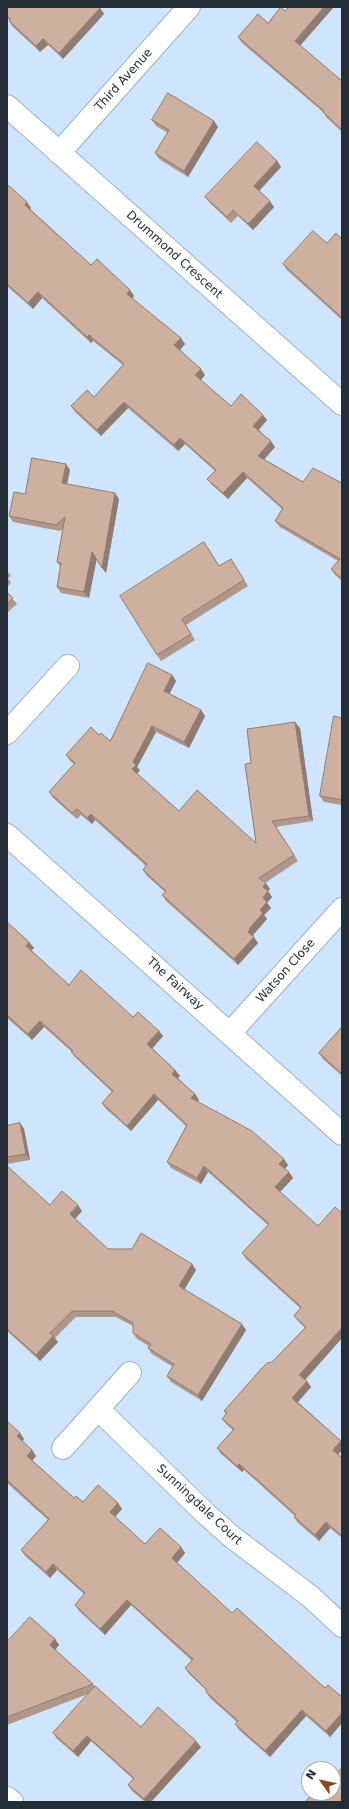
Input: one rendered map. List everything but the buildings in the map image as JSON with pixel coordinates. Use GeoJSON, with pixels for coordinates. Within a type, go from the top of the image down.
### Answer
{"type":"FeatureCollection","features":[{"type":"Feature","properties":{"kind":"street","name":"Third Avenue"},"geometry":{"type":"LineString","coordinates":[[59,153],[189,7]]}},
{"type":"Feature","properties":{"kind":"street","name":"Drummond Crescent"},"geometry":{"type":"LineString","coordinates":[[7,106],[342,404]]}},
{"type":"Feature","properties":{"kind":"street"},"geometry":{"type":"LineString","coordinates":[[7,733],[68,666]]}},
{"type":"Feature","properties":{"kind":"street","name":"The Fairway"},"geometry":{"type":"LineString","coordinates":[[7,835],[342,1134]]}},
{"type":"Feature","properties":{"kind":"street","name":"Watson Close"},"geometry":{"type":"LineString","coordinates":[[230,1033],[342,908]]}},
{"type":"Feature","properties":{"kind":"street"},"geometry":{"type":"LineString","coordinates":[[63,1448],[130,1373]]}},
{"type":"Feature","properties":{"kind":"street","name":"Sunningdale Court"},"geometry":{"type":"LineString","coordinates":[[98,1409],[206,1514],[232,1537],[311,1597],[342,1626]]}},
{"type":"Feature","properties":{"kind":"street"},"geometry":{"type":"LineString","coordinates":[[7,1798],[12,1802]]}}]}
